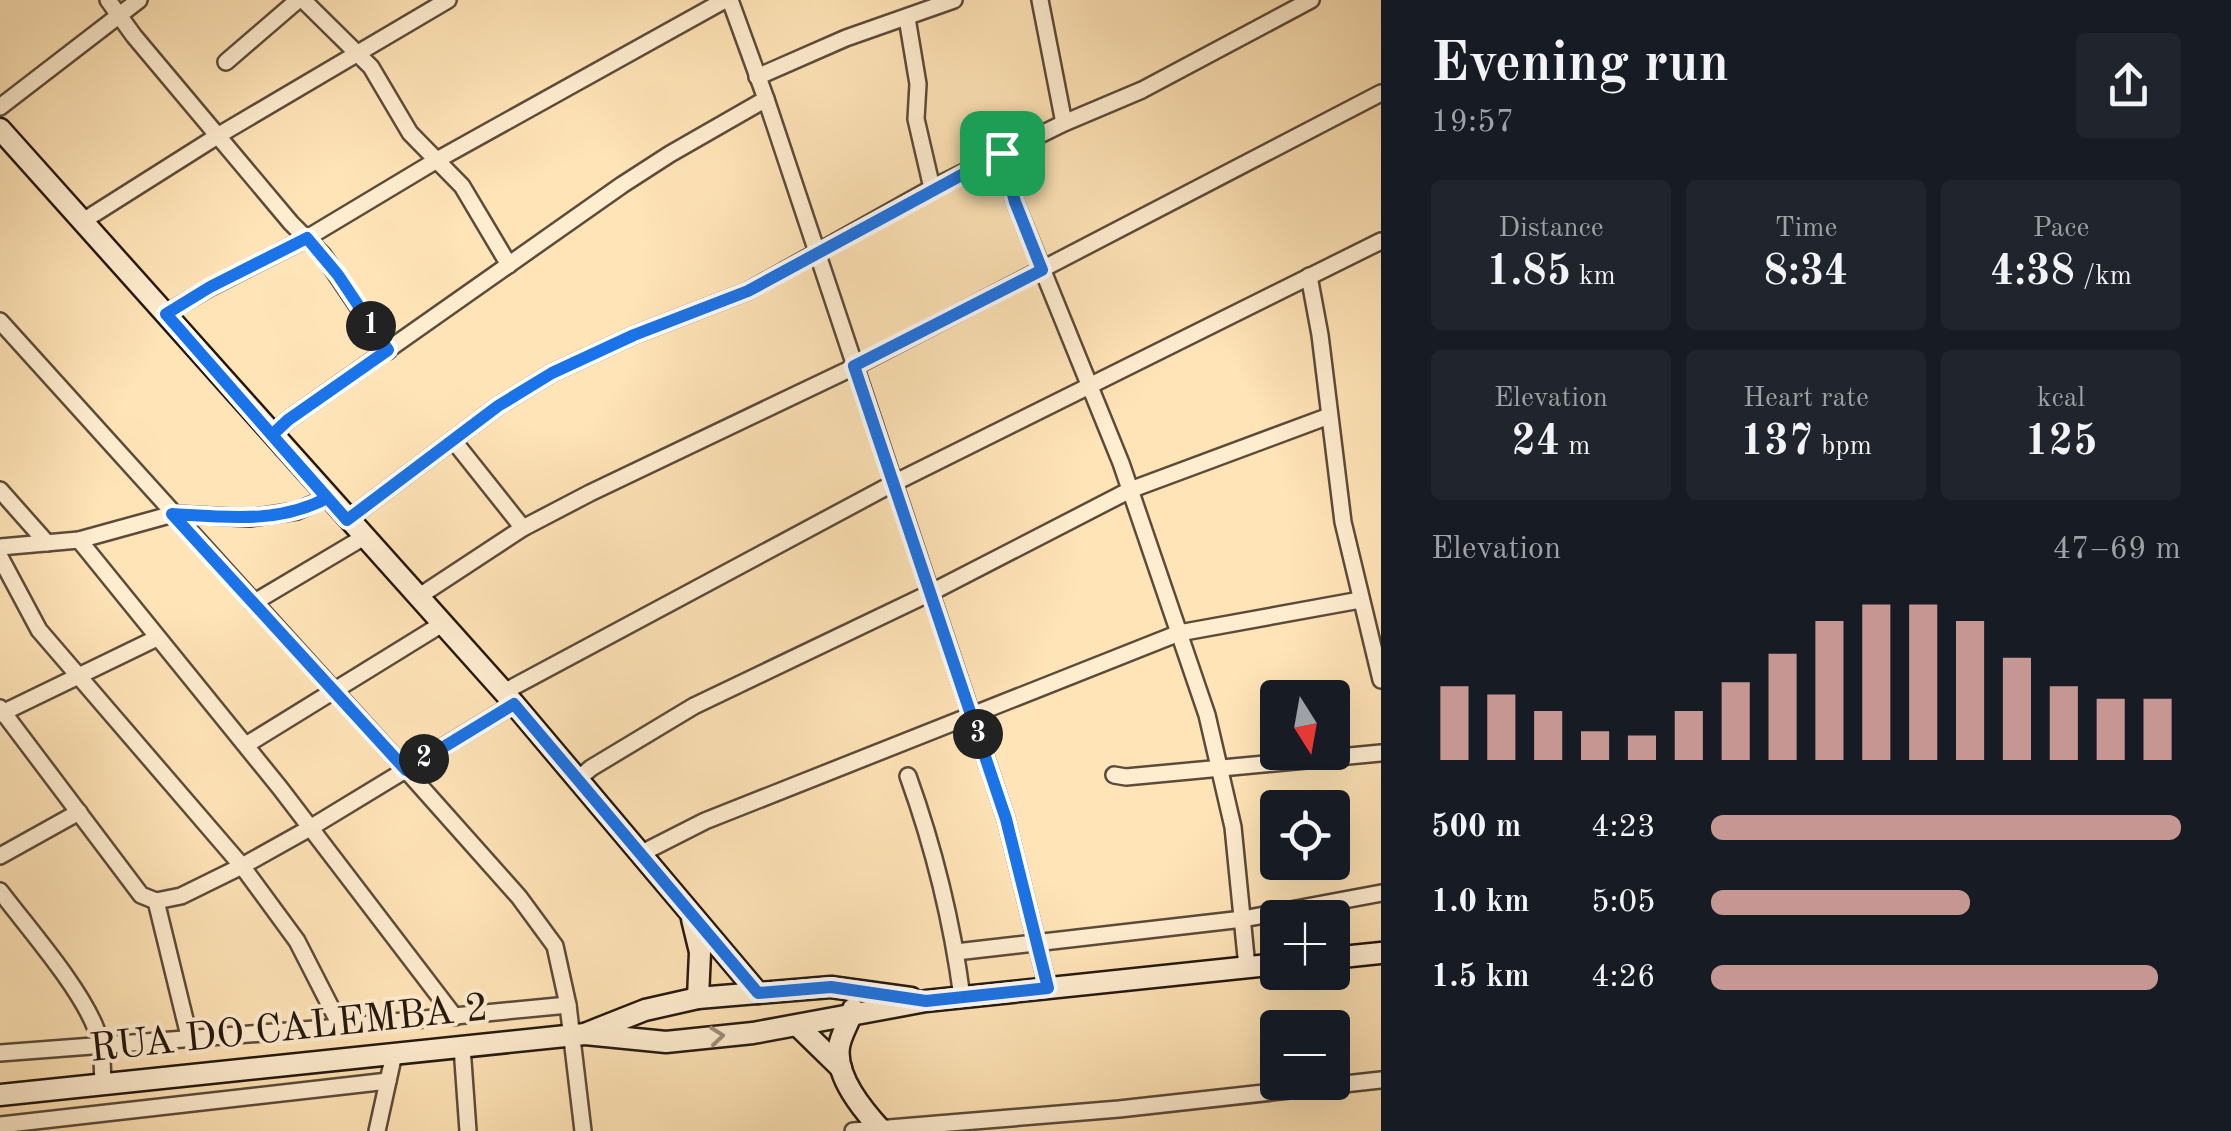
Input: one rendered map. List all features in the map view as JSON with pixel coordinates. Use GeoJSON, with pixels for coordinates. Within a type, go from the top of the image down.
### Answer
{"type":"FeatureCollection","features":[{"type":"Feature","properties":{"kind":"main road"},"geometry":{"type":"LineString","coordinates":[[0,129],[509,698],[758,993]]}},
{"type":"Feature","properties":{"kind":"main road"},"geometry":{"type":"LineString","coordinates":[[692,917],[700,952],[698,998]]}},
{"type":"Feature","properties":{"kind":"main road"},"geometry":{"type":"LineString","coordinates":[[1350,956],[1381,953]]}},
{"type":"Feature","properties":{"kind":"main road","name":"RUA DO CALEMBA 2"},"geometry":{"type":"LineString","coordinates":[[0,1095],[578,1034],[666,1042],[799,1026],[926,1001],[1260,966]]}},
{"type":"Feature","properties":{"kind":"main road"},"geometry":{"type":"LineString","coordinates":[[842,1070],[838,1051],[853,1015],[848,988]]}},
{"type":"Feature","properties":{"kind":"main road","name":"RUA DO CALEMBA 2"},"geometry":{"type":"LineString","coordinates":[[578,1034],[658,1006],[698,998],[848,988],[926,1001]]}},
{"type":"Feature","properties":{"kind":"main road"},"geometry":{"type":"LineString","coordinates":[[658,1006],[658,1023],[666,1042]]}},
{"type":"Feature","properties":{"kind":"main road"},"geometry":{"type":"LineString","coordinates":[[799,1026],[842,1070],[863,1109],[881,1129]]}},
{"type":"Feature","properties":{"kind":"street"},"geometry":{"type":"LineString","coordinates":[[108,0],[338,275],[388,350]]}},
{"type":"Feature","properties":{"kind":"street"},"geometry":{"type":"LineString","coordinates":[[0,107],[139,0]]}},
{"type":"Feature","properties":{"kind":"street"},"geometry":{"type":"LineString","coordinates":[[226,62],[301,0],[371,67],[410,133],[462,186],[510,265]]}},
{"type":"Feature","properties":{"kind":"street"},"geometry":{"type":"LineString","coordinates":[[82,221],[448,0]]}},
{"type":"Feature","properties":{"kind":"street"},"geometry":{"type":"LineString","coordinates":[[166,314],[727,0],[766,99],[1006,819],[1048,988]]}},
{"type":"Feature","properties":{"kind":"street"},"geometry":{"type":"LineString","coordinates":[[757,78],[846,38],[954,0]]}},
{"type":"Feature","properties":{"kind":"street"},"geometry":{"type":"LineString","coordinates":[[1040,0],[1064,123]]}},
{"type":"Feature","properties":{"kind":"street"},"geometry":{"type":"LineString","coordinates":[[347,520],[498,406],[552,373],[634,335],[748,291],[932,188],[1064,123],[1142,90],[1281,7],[1311,0]]}},
{"type":"Feature","properties":{"kind":"street"},"geometry":{"type":"LineString","coordinates":[[907,18],[918,84],[916,119],[932,188]]}},
{"type":"Feature","properties":{"kind":"street"},"geometry":{"type":"LineString","coordinates":[[418,598],[524,528],[590,492],[854,366],[1381,93]]}},
{"type":"Feature","properties":{"kind":"street"},"geometry":{"type":"LineString","coordinates":[[272,435],[288,420],[670,154],[766,99]]}},
{"type":"Feature","properties":{"kind":"street"},"geometry":{"type":"LineString","coordinates":[[1002,153],[1015,202],[1130,490],[1221,766],[1232,827],[1247,967]]}},
{"type":"Feature","properties":{"kind":"street"},"geometry":{"type":"LineString","coordinates":[[158,638],[1,711],[141,895],[156,901],[181,896],[310,828],[406,770],[509,698],[892,484],[1376,243],[1381,262]]}},
{"type":"Feature","properties":{"kind":"street"},"geometry":{"type":"LineString","coordinates":[[1309,276],[1320,335],[1342,522],[1381,680]]}},
{"type":"Feature","properties":{"kind":"street"},"geometry":{"type":"LineString","coordinates":[[0,321],[406,770],[518,897],[555,946],[578,1034],[584,1131]]}},
{"type":"Feature","properties":{"kind":"street"},"geometry":{"type":"LineString","coordinates":[[578,779],[694,706],[930,593],[1130,490],[1329,416]]}},
{"type":"Feature","properties":{"kind":"street"},"geometry":{"type":"LineString","coordinates":[[454,440],[524,528]]}},
{"type":"Feature","properties":{"kind":"street"},"geometry":{"type":"LineString","coordinates":[[0,490],[47,543]]}},
{"type":"Feature","properties":{"kind":"street"},"geometry":{"type":"LineString","coordinates":[[0,548],[79,540],[172,514],[250,518],[297,512],[327,498]]}},
{"type":"Feature","properties":{"kind":"street"},"geometry":{"type":"LineString","coordinates":[[254,603],[364,537]]}},
{"type":"Feature","properties":{"kind":"street"},"geometry":{"type":"LineString","coordinates":[[79,540],[246,745],[456,1018]]}},
{"type":"Feature","properties":{"kind":"street"},"geometry":{"type":"LineString","coordinates":[[0,557],[39,630],[242,866],[297,941],[341,1028]]}},
{"type":"Feature","properties":{"kind":"street"},"geometry":{"type":"LineString","coordinates":[[642,853],[705,821],[1179,634],[1360,600]]}},
{"type":"Feature","properties":{"kind":"street"},"geometry":{"type":"LineString","coordinates":[[246,745],[442,624]]}},
{"type":"Feature","properties":{"kind":"street"},"geometry":{"type":"LineString","coordinates":[[1114,775],[1381,753]]}},
{"type":"Feature","properties":{"kind":"street"},"geometry":{"type":"LineString","coordinates":[[908,776],[930,839],[956,952],[962,998]]}},
{"type":"Feature","properties":{"kind":"street"},"geometry":{"type":"LineString","coordinates":[[0,856],[78,812]]}},
{"type":"Feature","properties":{"kind":"street"},"geometry":{"type":"LineString","coordinates":[[0,891],[61,972],[95,1026],[101,1047],[103,1084]]}},
{"type":"Feature","properties":{"kind":"street"},"geometry":{"type":"LineString","coordinates":[[956,952],[1243,919],[1381,893]]}},
{"type":"Feature","properties":{"kind":"street"},"geometry":{"type":"LineString","coordinates":[[156,901],[190,1040]]}},
{"type":"Feature","properties":{"kind":"street"},"geometry":{"type":"LineString","coordinates":[[0,1054],[456,1018],[568,1004]]}},
{"type":"Feature","properties":{"kind":"street"},"geometry":{"type":"LineString","coordinates":[[462,1047],[468,1131]]}},
{"type":"Feature","properties":{"kind":"street"},"geometry":{"type":"LineString","coordinates":[[377,1131],[394,1054]]}},
{"type":"Feature","properties":{"kind":"street"},"geometry":{"type":"LineString","coordinates":[[853,1131],[1381,1080]]}},
{"type":"Feature","properties":{"kind":"street"},"geometry":{"type":"LineString","coordinates":[[0,1125],[388,1081]]}},
{"type":"Feature","properties":{"kind":"route"},"geometry":{"type":"LineString","coordinates":[[1002,153],[1015,202],[1042,270],[854,366],[1006,819],[1048,988],[926,1001],[831,987],[758,993],[514,704],[406,770],[172,514],[250,518],[297,512],[327,498],[166,314],[307,238],[338,275],[388,350],[272,435],[347,520],[498,406],[552,373],[634,335],[748,291],[1002,153]]}}]}
